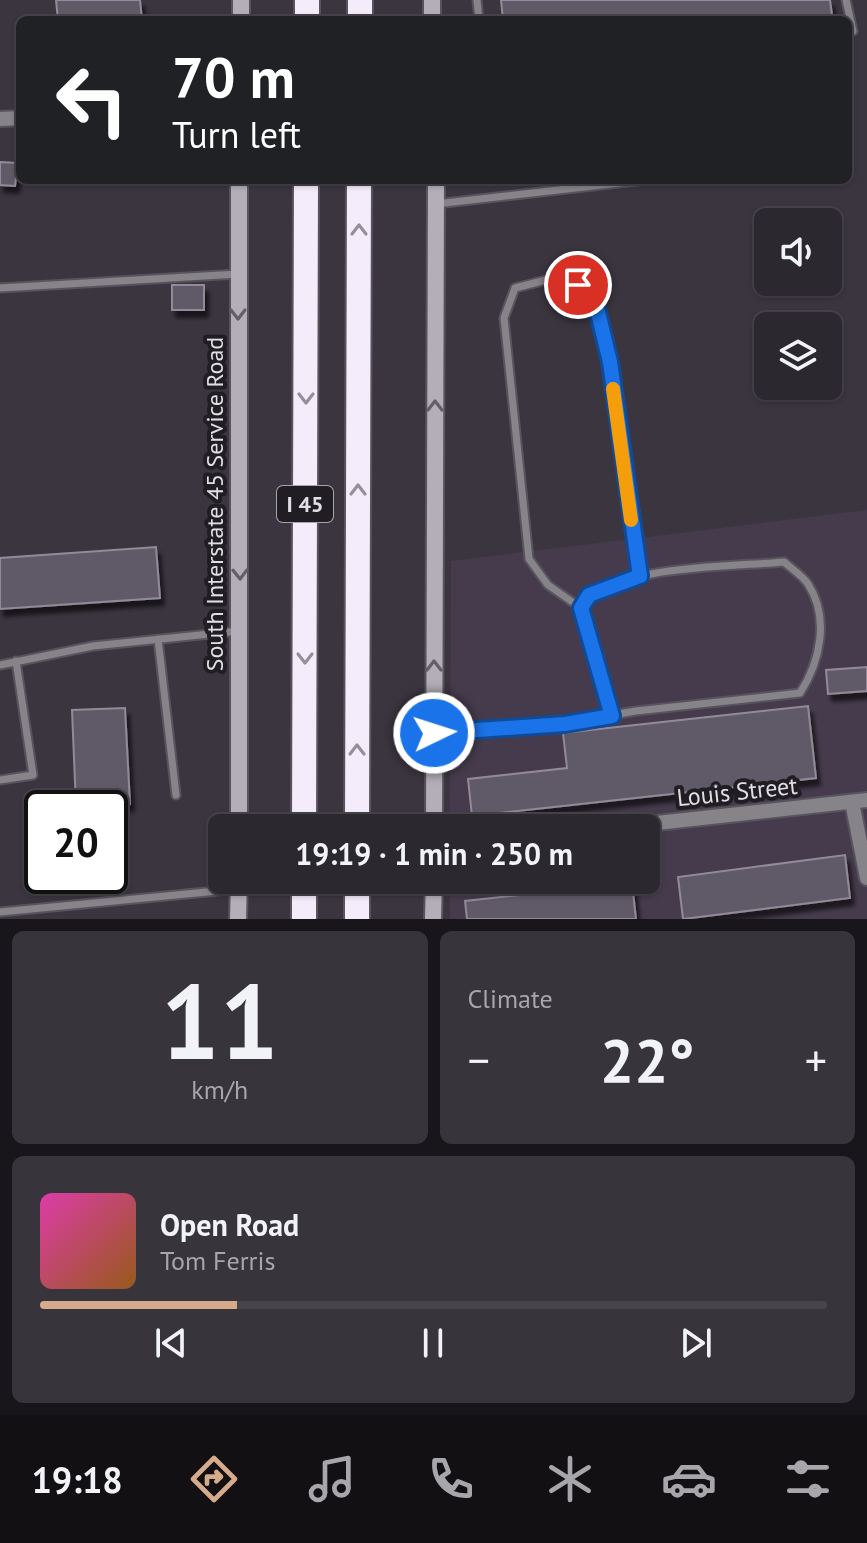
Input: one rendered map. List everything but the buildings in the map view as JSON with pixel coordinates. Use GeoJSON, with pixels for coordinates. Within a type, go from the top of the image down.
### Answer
{"type":"FeatureCollection","features":[{"type":"Feature","properties":{"kind":"highway","name":"I 45"},"geometry":{"type":"LineString","coordinates":[[304,814],[306,184]]}},
{"type":"Feature","properties":{"kind":"highway","name":"I 45"},"geometry":{"type":"LineString","coordinates":[[357,814],[359,184]]}},
{"type":"Feature","properties":{"kind":"highway"},"geometry":{"type":"LineString","coordinates":[[304,894],[304,919]]}},
{"type":"Feature","properties":{"kind":"highway"},"geometry":{"type":"LineString","coordinates":[[357,894],[357,919]]}},
{"type":"Feature","properties":{"kind":"main road","name":"South Interstate 45 Service Road"},"geometry":{"type":"LineString","coordinates":[[239,184],[239,814]]}},
{"type":"Feature","properties":{"kind":"main road"},"geometry":{"type":"LineString","coordinates":[[434,814],[436,184]]}},
{"type":"Feature","properties":{"kind":"main road"},"geometry":{"type":"LineString","coordinates":[[238,894],[238,919]]}},
{"type":"Feature","properties":{"kind":"main road"},"geometry":{"type":"LineString","coordinates":[[433,919],[434,894]]}},
{"type":"Feature","properties":{"kind":"street","name":"Louis Street"},"geometry":{"type":"LineString","coordinates":[[660,823],[860,801]]}},
{"type":"Feature","properties":{"kind":"street"},"geometry":{"type":"LineString","coordinates":[[860,801],[867,878]]}},
{"type":"Feature","properties":{"kind":"lane"},"geometry":{"type":"LineString","coordinates":[[852,27],[853,31]]}},
{"type":"Feature","properties":{"kind":"lane"},"geometry":{"type":"LineString","coordinates":[[436,204],[605,184]]}},
{"type":"Feature","properties":{"kind":"lane"},"geometry":{"type":"LineString","coordinates":[[0,288],[238,274]]}},
{"type":"Feature","properties":{"kind":"lane"},"geometry":{"type":"LineString","coordinates":[[612,716],[581,608],[548,585],[529,559],[504,318],[515,288],[546,280],[578,285],[596,304],[610,362],[640,576]]}},
{"type":"Feature","properties":{"kind":"lane"},"geometry":{"type":"LineString","coordinates":[[434,733],[565,724],[800,693],[816,669],[821,634],[817,605],[807,582],[784,562],[640,576],[589,595],[581,608]]}},
{"type":"Feature","properties":{"kind":"lane"},"geometry":{"type":"LineString","coordinates":[[0,665],[158,639],[241,631]]}},
{"type":"Feature","properties":{"kind":"lane"},"geometry":{"type":"LineString","coordinates":[[158,639],[176,795]]}},
{"type":"Feature","properties":{"kind":"lane"},"geometry":{"type":"LineString","coordinates":[[0,780],[33,775],[16,661]]}},
{"type":"Feature","properties":{"kind":"lane"},"geometry":{"type":"LineString","coordinates":[[0,912],[208,888]]}},
{"type":"Feature","properties":{"kind":"shaded area"},"geometry":{"type":"Polygon","coordinates":[[[867,510],[867,919],[450,919],[450,894],[660,894],[660,814],[450,814],[451,561],[867,510]]]}},
{"type":"Feature","properties":{"kind":"slow traffic"},"geometry":{"type":"LineString","coordinates":[[613,389],[631,520]]}},
{"type":"Feature","properties":{"kind":"route"},"geometry":{"type":"LineString","coordinates":[[434,733],[565,724],[612,716],[581,608],[589,595],[640,576],[623,473],[610,362],[596,304],[578,285]]}}]}
